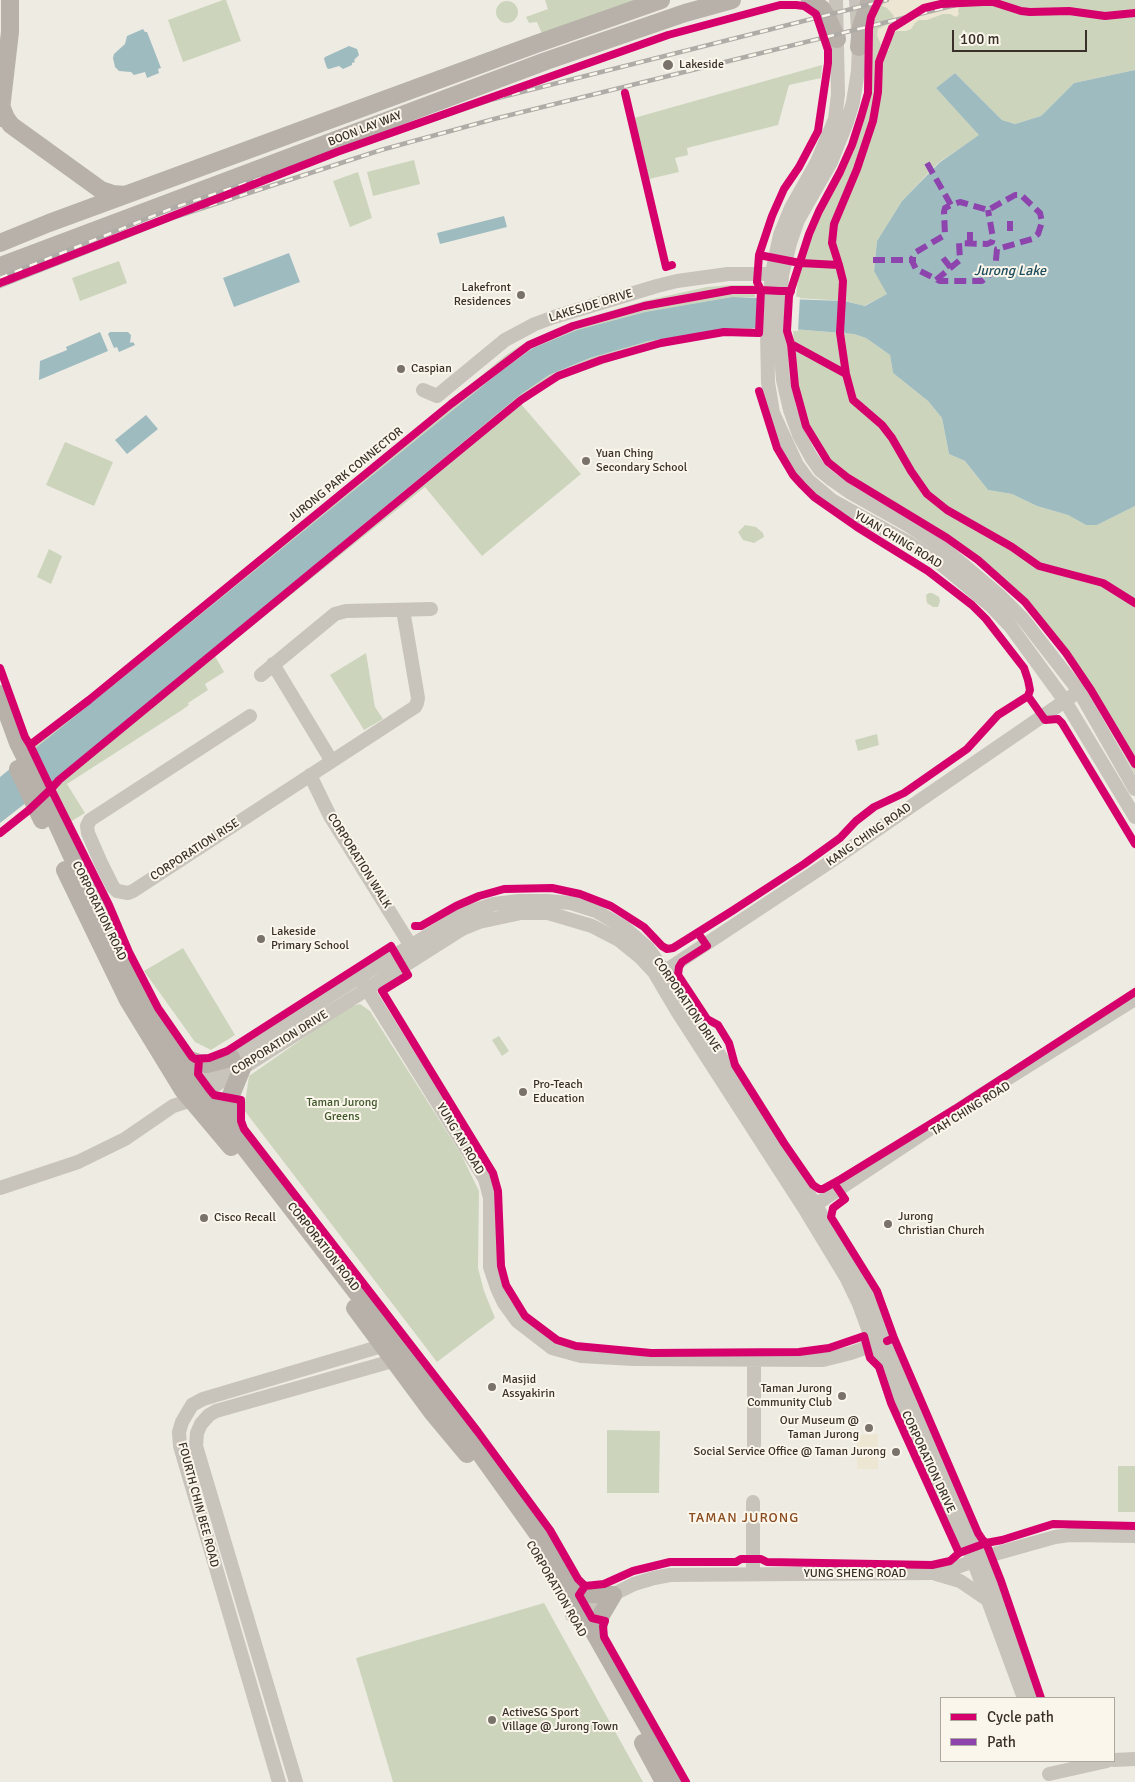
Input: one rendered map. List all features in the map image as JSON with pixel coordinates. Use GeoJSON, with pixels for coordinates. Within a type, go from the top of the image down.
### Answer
{"type":"FeatureCollection","features":[{"type":"Feature","properties":{"kind":"main road"},"geometry":{"type":"LineString","coordinates":[[10,0],[10,32],[1,113],[11,125],[101,190],[113,194],[126,195]]}},
{"type":"Feature","properties":{"kind":"main road","name":"BOON LAY WAY"},"geometry":{"type":"LineString","coordinates":[[0,243],[536,44],[661,0]]}},
{"type":"Feature","properties":{"kind":"main road","name":"BOON LAY WAY"},"geometry":{"type":"LineString","coordinates":[[0,266],[546,61],[685,13],[732,0]]}},
{"type":"Feature","properties":{"kind":"main road"},"geometry":{"type":"LineString","coordinates":[[810,0],[822,9],[830,21],[837,39]]}},
{"type":"Feature","properties":{"kind":"main road"},"geometry":{"type":"LineString","coordinates":[[859,47],[861,27],[870,0]]}},
{"type":"Feature","properties":{"kind":"main road","name":"CORPORATION ROAD"},"geometry":{"type":"LineString","coordinates":[[0,694],[17,755]]}},
{"type":"Feature","properties":{"kind":"main road","name":"CORPORATION ROAD"},"geometry":{"type":"LineString","coordinates":[[0,727],[17,755],[37,795],[105,939],[178,1056],[194,1091],[235,1135],[399,1359],[432,1412],[480,1471],[577,1612],[597,1636],[679,1782]]}},
{"type":"Feature","properties":{"kind":"main road","name":"CORPORATION ROAD"},"geometry":{"type":"LineString","coordinates":[[37,795],[79,871],[128,1000],[194,1091],[388,1344]]}},
{"type":"Feature","properties":{"kind":"main road"},"geometry":{"type":"LineString","coordinates":[[178,1056],[207,1064],[237,1062],[229,1100],[229,1115],[235,1135]]}},
{"type":"Feature","properties":{"kind":"main road","name":"CORPORATION ROAD"},"geometry":{"type":"LineString","coordinates":[[399,1359],[469,1438],[540,1537],[566,1582],[577,1612],[664,1782]]}},
{"type":"Feature","properties":{"kind":"main road"},"geometry":{"type":"LineString","coordinates":[[566,1582],[591,1594],[613,1595],[600,1617],[597,1636]]}},
{"type":"Feature","properties":{"kind":"street","name":"YUAN CHING ROAD"},"geometry":{"type":"LineString","coordinates":[[836,0],[838,94],[835,118],[817,162],[791,208],[780,235],[773,331],[790,410],[799,435],[820,470],[850,493],[906,524],[946,550],[1000,595],[1010,616],[1063,697],[1135,817]]}},
{"type":"Feature","properties":{"kind":"street","name":"YUAN CHING ROAD"},"geometry":{"type":"LineString","coordinates":[[777,274],[798,220],[831,162],[847,122],[855,92],[859,47],[856,0]]}},
{"type":"Feature","properties":{"kind":"street","name":"LAKESIDE DRIVE"},"geometry":{"type":"LineString","coordinates":[[423,390],[436,396],[505,340],[554,316],[677,281],[728,274],[777,274]]}},
{"type":"Feature","properties":{"kind":"street"},"geometry":{"type":"LineString","coordinates":[[261,675],[335,614],[346,611],[431,609]]}},
{"type":"Feature","properties":{"kind":"street"},"geometry":{"type":"LineString","coordinates":[[310,775],[415,707],[417,703],[403,610]]}},
{"type":"Feature","properties":{"kind":"street","name":"YUAN CHING ROAD"},"geometry":{"type":"LineString","coordinates":[[1010,616],[1076,687],[1135,789]]}},
{"type":"Feature","properties":{"kind":"street"},"geometry":{"type":"LineString","coordinates":[[272,664],[331,760]]}},
{"type":"Feature","properties":{"kind":"street","name":"KANG CHING ROAD"},"geometry":{"type":"LineString","coordinates":[[660,971],[808,872],[1076,687]]}},
{"type":"Feature","properties":{"kind":"street","name":"CORPORATION RISE"},"geometry":{"type":"LineString","coordinates":[[250,716],[90,820],[87,826],[88,833],[99,860],[117,891],[128,893],[310,775]]}},
{"type":"Feature","properties":{"kind":"street","name":"CORPORATION WALK"},"geometry":{"type":"LineString","coordinates":[[310,775],[330,816],[411,946]]}},
{"type":"Feature","properties":{"kind":"street"},"geometry":{"type":"LineString","coordinates":[[79,871],[99,860]]}},
{"type":"Feature","properties":{"kind":"street","name":"CORPORATION DRIVE"},"geometry":{"type":"LineString","coordinates":[[363,982],[411,946],[460,916],[486,906],[519,901],[571,903],[596,911],[625,928],[648,948],[660,971],[870,1300],[881,1343],[978,1559],[1037,1697]]}},
{"type":"Feature","properties":{"kind":"street","name":"CORPORATION DRIVE"},"geometry":{"type":"LineString","coordinates":[[194,1091],[363,982],[462,929],[479,922],[521,913],[548,913],[592,926],[618,940],[660,971]]}},
{"type":"Feature","properties":{"kind":"street","name":"YUNG AN ROAD"},"geometry":{"type":"LineString","coordinates":[[363,982],[485,1179],[490,1198],[490,1267],[504,1303],[517,1321],[552,1348],[581,1356],[633,1359],[823,1360],[881,1343]]}},
{"type":"Feature","properties":{"kind":"street","name":"TAH CHING ROAD"},"geometry":{"type":"LineString","coordinates":[[812,1210],[978,1098],[1135,999]]}},
{"type":"Feature","properties":{"kind":"street","name":"TAH CHING ROAD"},"geometry":{"type":"LineString","coordinates":[[812,1210],[1135,1006]]}},
{"type":"Feature","properties":{"kind":"street"},"geometry":{"type":"LineString","coordinates":[[0,1188],[78,1162],[106,1149],[125,1139],[194,1091]]}},
{"type":"Feature","properties":{"kind":"street","name":"FOURTH CHIN BEE ROAD"},"geometry":{"type":"LineString","coordinates":[[279,1782],[180,1446],[179,1432],[182,1422],[192,1405],[203,1400],[388,1344]]}},
{"type":"Feature","properties":{"kind":"street","name":"FOURTH CHIN BEE ROAD"},"geometry":{"type":"LineString","coordinates":[[296,1782],[196,1446],[196,1434],[201,1424],[209,1415],[216,1411],[399,1359]]}},
{"type":"Feature","properties":{"kind":"street"},"geometry":{"type":"LineString","coordinates":[[754,1359],[754,1445]]}},
{"type":"Feature","properties":{"kind":"street"},"geometry":{"type":"LineString","coordinates":[[753,1502],[753,1574]]}},
{"type":"Feature","properties":{"kind":"street","name":"YUNG SHENG ROAD"},"geometry":{"type":"LineString","coordinates":[[577,1612],[634,1584],[670,1575],[932,1573],[947,1571],[978,1559],[1055,1537],[1070,1535],[1135,1536]]}},
{"type":"Feature","properties":{"kind":"street","name":"CORPORATION DRIVE"},"geometry":{"type":"LineString","coordinates":[[978,1559],[988,1600],[1024,1697]]}},
{"type":"Feature","properties":{"kind":"street"},"geometry":{"type":"LineString","coordinates":[[932,1573],[960,1581],[988,1600]]}},
{"type":"Feature","properties":{"kind":"street"},"geometry":{"type":"LineString","coordinates":[[1115,1760],[1135,1759]]}},
{"type":"Feature","properties":{"kind":"street"},"geometry":{"type":"LineString","coordinates":[[1055,1772],[1102,1762]]}},
{"type":"Feature","properties":{"kind":"green space"},"geometry":{"type":"Polygon","coordinates":[[[226,0],[241,41],[183,62],[168,20],[226,0]]]}},
{"type":"Feature","properties":{"kind":"green space"},"geometry":{"type":"Polygon","coordinates":[[[545,0],[637,0],[542,34],[537,22],[529,23],[526,17],[548,9],[545,0]]]}},
{"type":"Feature","properties":{"kind":"green space"},"geometry":{"type":"Polygon","coordinates":[[[881,0],[1135,0],[1135,70],[1074,83],[1041,116],[1015,124],[1002,120],[955,73],[936,88],[980,135],[938,163],[902,201],[877,241],[874,271],[888,294],[864,306],[845,301],[796,298],[798,279],[811,234],[859,134],[871,82],[872,27],[881,0]]]}},
{"type":"Feature","properties":{"kind":"green space"},"geometry":{"type":"Polygon","coordinates":[[[507,1],[517,8],[518,12],[511,22],[507,23],[497,16],[496,12],[503,2],[507,1]]]}},
{"type":"Feature","properties":{"kind":"green space"},"geometry":{"type":"Polygon","coordinates":[[[822,65],[821,78],[789,85],[778,125],[687,148],[688,155],[675,158],[679,172],[649,179],[634,118],[822,65]]]}},
{"type":"Feature","properties":{"kind":"green space"},"geometry":{"type":"Polygon","coordinates":[[[414,160],[420,184],[373,196],[367,172],[414,160]]]}},
{"type":"Feature","properties":{"kind":"green space"},"geometry":{"type":"Polygon","coordinates":[[[358,172],[372,218],[350,227],[333,181],[358,172]]]}},
{"type":"Feature","properties":{"kind":"green space"},"geometry":{"type":"Polygon","coordinates":[[[119,261],[127,283],[80,301],[72,278],[119,261]]]}},
{"type":"Feature","properties":{"kind":"green space"},"geometry":{"type":"Polygon","coordinates":[[[755,285],[755,297],[732,297],[645,312],[577,330],[533,348],[501,371],[34,750],[29,744],[414,432],[506,355],[526,342],[573,322],[644,301],[707,287],[755,285]]]}},
{"type":"Feature","properties":{"kind":"green space"},"geometry":{"type":"Polygon","coordinates":[[[734,328],[752,328],[752,334],[705,337],[632,354],[560,379],[530,396],[521,404],[581,474],[482,556],[425,487],[215,656],[224,672],[205,684],[208,690],[188,703],[189,705],[182,710],[67,784],[85,813],[70,822],[50,784],[520,395],[549,375],[590,358],[649,341],[734,328]]]}},
{"type":"Feature","properties":{"kind":"green space"},"geometry":{"type":"Polygon","coordinates":[[[793,329],[854,334],[866,338],[890,355],[893,373],[928,401],[942,418],[949,454],[965,461],[988,490],[1012,494],[1037,506],[1068,515],[1086,525],[1097,525],[1135,506],[1135,774],[1090,695],[1028,605],[1001,578],[971,553],[938,529],[844,472],[824,454],[811,432],[799,396],[795,373],[793,329]]]}},
{"type":"Feature","properties":{"kind":"green space"},"geometry":{"type":"Polygon","coordinates":[[[65,442],[113,462],[94,506],[46,485],[65,442]]]}},
{"type":"Feature","properties":{"kind":"green space"},"geometry":{"type":"Polygon","coordinates":[[[745,525],[756,527],[763,533],[764,537],[754,543],[743,540],[738,532],[745,525]]]}},
{"type":"Feature","properties":{"kind":"green space"},"geometry":{"type":"Polygon","coordinates":[[[49,549],[62,556],[51,584],[37,577],[49,549]]]}},
{"type":"Feature","properties":{"kind":"green space"},"geometry":{"type":"Polygon","coordinates":[[[929,593],[939,597],[938,607],[933,607],[927,603],[926,595],[929,593]]]}},
{"type":"Feature","properties":{"kind":"green space"},"geometry":{"type":"Polygon","coordinates":[[[366,653],[375,707],[383,719],[364,730],[330,675],[366,653]]]}},
{"type":"Feature","properties":{"kind":"green space"},"geometry":{"type":"Polygon","coordinates":[[[877,734],[879,745],[858,751],[855,740],[877,734]]]}},
{"type":"Feature","properties":{"kind":"green space"},"geometry":{"type":"Polygon","coordinates":[[[183,948],[235,1035],[211,1050],[195,1042],[144,971],[183,948]]]}},
{"type":"Feature","properties":{"kind":"green space","name":"Taman Jurong Greens"},"geometry":{"type":"Polygon","coordinates":[[[360,1004],[370,1011],[461,1154],[479,1191],[478,1268],[484,1291],[495,1318],[437,1362],[244,1110],[249,1076],[348,1007],[360,1004]]]}},
{"type":"Feature","properties":{"kind":"green space"},"geometry":{"type":"Polygon","coordinates":[[[499,1036],[509,1051],[502,1056],[492,1040],[499,1036]]]}},
{"type":"Feature","properties":{"kind":"green space"},"geometry":{"type":"Polygon","coordinates":[[[607,1430],[660,1431],[659,1493],[607,1493],[607,1430]]]}},
{"type":"Feature","properties":{"kind":"green space"},"geometry":{"type":"Polygon","coordinates":[[[1118,1466],[1135,1466],[1135,1512],[1118,1512],[1118,1466]]]}},
{"type":"Feature","properties":{"kind":"green space","name":"ActiveSG Sport Village @ Jurong Town"},"geometry":{"type":"Polygon","coordinates":[[[544,1603],[643,1782],[393,1782],[356,1658],[544,1603]]]}},
{"type":"Feature","properties":{"kind":"shaded area"},"geometry":{"type":"Polygon","coordinates":[[[885,0],[962,0],[958,11],[959,14],[956,17],[950,14],[943,14],[927,20],[919,20],[911,29],[897,31],[892,34],[889,50],[884,53],[879,50],[881,45],[877,35],[878,29],[892,22],[894,16],[887,8],[882,6],[885,0]]]}},
{"type":"Feature","properties":{"kind":"shaded area"},"geometry":{"type":"Polygon","coordinates":[[[878,1434],[878,1469],[857,1469],[857,1435],[878,1434]]]}},
{"type":"Feature","properties":{"kind":"water"},"geometry":{"type":"Polygon","coordinates":[[[143,29],[147,32],[161,68],[158,69],[159,73],[147,78],[145,72],[134,75],[131,72],[119,71],[115,67],[113,58],[114,54],[125,44],[127,36],[143,29]]]}},
{"type":"Feature","properties":{"kind":"water"},"geometry":{"type":"Polygon","coordinates":[[[349,46],[357,49],[359,55],[352,65],[343,69],[339,66],[327,68],[325,57],[349,46]]]}},
{"type":"Feature","properties":{"kind":"water","name":"Jurong Lake"},"geometry":{"type":"Polygon","coordinates":[[[1135,70],[1135,506],[1097,525],[1086,525],[1068,515],[1037,506],[1012,494],[988,490],[965,461],[949,454],[942,418],[928,401],[893,373],[890,355],[866,338],[854,334],[793,329],[734,328],[649,341],[590,358],[549,375],[520,395],[50,784],[0,823],[0,777],[501,371],[533,348],[577,330],[645,312],[732,297],[844,301],[865,306],[887,294],[874,271],[877,241],[902,201],[939,163],[979,135],[936,88],[955,73],[1002,120],[1015,124],[1041,116],[1074,83],[1135,70]]]}},
{"type":"Feature","properties":{"kind":"water"},"geometry":{"type":"Polygon","coordinates":[[[504,216],[507,227],[440,244],[437,233],[504,216]]]}},
{"type":"Feature","properties":{"kind":"water"},"geometry":{"type":"Polygon","coordinates":[[[289,253],[300,282],[234,307],[223,278],[289,253]]]}},
{"type":"Feature","properties":{"kind":"water"},"geometry":{"type":"Polygon","coordinates":[[[100,332],[108,351],[39,380],[40,361],[67,350],[66,347],[100,332]]]}},
{"type":"Feature","properties":{"kind":"water"},"geometry":{"type":"Polygon","coordinates":[[[110,332],[128,332],[131,335],[130,343],[133,342],[135,345],[119,352],[117,347],[114,348],[108,334],[110,332]]]}},
{"type":"Feature","properties":{"kind":"water"},"geometry":{"type":"Polygon","coordinates":[[[146,415],[158,429],[127,454],[115,440],[146,415]]]}},
{"type":"Feature","properties":{"kind":"pier"},"geometry":{"type":"Polygon","coordinates":[[[758,295],[800,297],[798,331],[756,330],[758,295]]]}},
{"type":"Feature","properties":{"kind":"railway"},"geometry":{"type":"LineString","coordinates":[[0,278],[173,208],[490,100],[887,0]]}},
{"type":"Feature","properties":{"kind":"railway"},"geometry":{"type":"LineString","coordinates":[[0,286],[175,217],[381,150],[494,119],[976,0]]}},
{"type":"Feature","properties":{"kind":"marked path"},"geometry":{"type":"LineString","coordinates":[[927,163],[951,205],[960,202],[988,210],[1015,195],[1021,195],[1040,213],[1042,222],[1038,234],[1032,239],[997,249],[995,270],[982,281],[940,281],[916,269],[913,257],[916,252],[945,235],[944,212],[945,208],[951,205]]}},
{"type":"Feature","properties":{"kind":"marked path"},"geometry":{"type":"LineString","coordinates":[[936,280],[960,260],[959,243],[987,244],[992,242],[988,210]]}},
{"type":"Feature","properties":{"kind":"marked path"},"geometry":{"type":"LineString","coordinates":[[1010,221],[1010,231]]}},
{"type":"Feature","properties":{"kind":"marked path"},"geometry":{"type":"LineString","coordinates":[[970,232],[970,244]]}},
{"type":"Feature","properties":{"kind":"marked path"},"geometry":{"type":"LineString","coordinates":[[943,258],[951,268]]}},
{"type":"Feature","properties":{"kind":"marked path"},"geometry":{"type":"LineString","coordinates":[[873,260],[913,260]]}},
{"type":"Feature","properties":{"kind":"cycle path"},"geometry":{"type":"LineString","coordinates":[[879,0],[871,17],[869,29],[868,93],[861,117],[852,145],[809,234],[789,296],[787,331],[791,344],[795,386],[806,426],[828,462],[848,478],[947,538],[978,560],[1025,602],[1066,653],[1091,690],[1135,764]]}},
{"type":"Feature","properties":{"kind":"cycle path"},"geometry":{"type":"LineString","coordinates":[[759,255],[800,263],[839,265],[832,243],[834,224],[857,169],[873,121],[878,92],[879,62],[892,28],[924,8],[941,4],[993,2],[1030,12],[1069,11],[1105,16],[1135,13]]}},
{"type":"Feature","properties":{"kind":"cycle path"},"geometry":{"type":"LineString","coordinates":[[0,283],[337,152],[668,35],[780,5],[804,6],[816,14],[828,50],[828,63],[818,131],[799,167],[784,189],[772,216],[759,255],[757,282],[761,290]]}},
{"type":"Feature","properties":{"kind":"cycle path"},"geometry":{"type":"LineString","coordinates":[[625,93],[666,267],[672,265]]}},
{"type":"Feature","properties":{"kind":"cycle path"},"geometry":{"type":"LineString","coordinates":[[839,265],[843,281],[840,333],[846,374]]}},
{"type":"Feature","properties":{"kind":"cycle path","name":"JURONG PARK CONNECTOR"},"geometry":{"type":"LineString","coordinates":[[761,290],[759,333],[724,332],[661,343],[601,360],[558,376],[521,400],[59,780],[51,789],[30,745],[89,700],[451,404],[529,345],[573,326],[644,306],[732,290],[761,290],[791,291]]}},
{"type":"Feature","properties":{"kind":"cycle path"},"geometry":{"type":"LineString","coordinates":[[791,344],[846,374],[853,400],[882,425],[927,494],[947,510],[1012,547],[1039,566],[1103,583],[1135,603]]}},
{"type":"Feature","properties":{"kind":"cycle path"},"geometry":{"type":"LineString","coordinates":[[415,926],[421,926],[456,906],[479,896],[504,889],[552,888],[580,894],[611,906],[644,927],[662,946],[667,949],[673,948],[804,864],[840,838],[856,821],[874,807],[904,793],[967,749],[998,715],[1028,696],[1030,690],[1024,668],[986,619],[972,605],[928,571],[857,527],[814,497],[793,475],[777,448],[759,391]]}},
{"type":"Feature","properties":{"kind":"cycle path"},"geometry":{"type":"LineString","coordinates":[[0,668],[25,737],[30,745]]}},
{"type":"Feature","properties":{"kind":"cycle path"},"geometry":{"type":"LineString","coordinates":[[1028,696],[1045,720],[1058,719],[1062,723],[1135,844]]}},
{"type":"Feature","properties":{"kind":"cycle path"},"geometry":{"type":"LineString","coordinates":[[0,833],[29,810],[51,789],[158,1008],[195,1059],[209,1058],[227,1051],[391,946],[408,975],[382,991],[493,1173],[498,1191],[501,1266],[506,1285],[525,1316],[557,1340],[576,1346],[651,1353],[799,1352],[829,1348],[864,1336],[870,1358],[879,1367],[891,1403],[959,1553]]}},
{"type":"Feature","properties":{"kind":"cycle path"},"geometry":{"type":"LineString","coordinates":[[698,933],[707,946],[682,962],[678,975],[707,1019],[718,1025],[729,1043],[735,1065],[784,1143],[813,1185],[819,1189],[823,1189],[841,1179],[955,1109],[1135,992]]}},
{"type":"Feature","properties":{"kind":"cycle path"},"geometry":{"type":"LineString","coordinates":[[199,1060],[198,1074],[214,1095],[241,1100],[241,1121],[244,1129],[478,1432],[550,1530],[578,1579],[585,1586],[604,1584],[633,1571],[670,1562],[736,1562],[741,1559],[761,1559],[767,1562],[932,1565],[950,1561],[959,1553],[986,1543],[1053,1524],[1135,1526]]}},
{"type":"Feature","properties":{"kind":"cycle path"},"geometry":{"type":"LineString","coordinates":[[834,1183],[845,1199],[833,1208],[831,1217],[877,1291],[894,1338]]}},
{"type":"Feature","properties":{"kind":"cycle path"},"geometry":{"type":"LineString","coordinates":[[887,1341],[894,1338],[978,1533],[986,1543],[1041,1697]]}},
{"type":"Feature","properties":{"kind":"cycle path"},"geometry":{"type":"LineString","coordinates":[[585,1586],[579,1595],[592,1618],[605,1621],[603,1626],[604,1637],[686,1782]]}},
{"type":"Feature","properties":{"kind":"place","name":"Lakeside"},"geometry":{"type":"Point","coordinates":[668,65]}},
{"type":"Feature","properties":{"kind":"place","name":"Lakefront Residences"},"geometry":{"type":"Point","coordinates":[521,295]}},
{"type":"Feature","properties":{"kind":"place","name":"Caspian"},"geometry":{"type":"Point","coordinates":[401,369]}},
{"type":"Feature","properties":{"kind":"place","name":"Yuan Ching Secondary School"},"geometry":{"type":"Point","coordinates":[586,461]}},
{"type":"Feature","properties":{"kind":"place","name":"Lakeside Primary School"},"geometry":{"type":"Point","coordinates":[261,939]}},
{"type":"Feature","properties":{"kind":"place","name":"Pro-Teach Education"},"geometry":{"type":"Point","coordinates":[523,1092]}},
{"type":"Feature","properties":{"kind":"place","name":"Cisco Recall"},"geometry":{"type":"Point","coordinates":[204,1218]}},
{"type":"Feature","properties":{"kind":"place","name":"Jurong Christian Church"},"geometry":{"type":"Point","coordinates":[888,1224]}},
{"type":"Feature","properties":{"kind":"place","name":"Masjid Assyakirin"},"geometry":{"type":"Point","coordinates":[492,1387]}},
{"type":"Feature","properties":{"kind":"place","name":"Taman Jurong Community Club"},"geometry":{"type":"Point","coordinates":[842,1396]}},
{"type":"Feature","properties":{"kind":"place","name":"Our Museum @ Taman Jurong"},"geometry":{"type":"Point","coordinates":[869,1428]}},
{"type":"Feature","properties":{"kind":"place","name":"Social Service Office @ Taman Jurong"},"geometry":{"type":"Point","coordinates":[896,1452]}},
{"type":"Feature","properties":{"kind":"place","name":"ActiveSG Sport Village @ Jurong Town"},"geometry":{"type":"Point","coordinates":[492,1720]}},
{"type":"Feature","properties":{"kind":"district","name":"TAMAN JURONG"},"geometry":{"type":"Point","coordinates":[744,1518]}}]}
